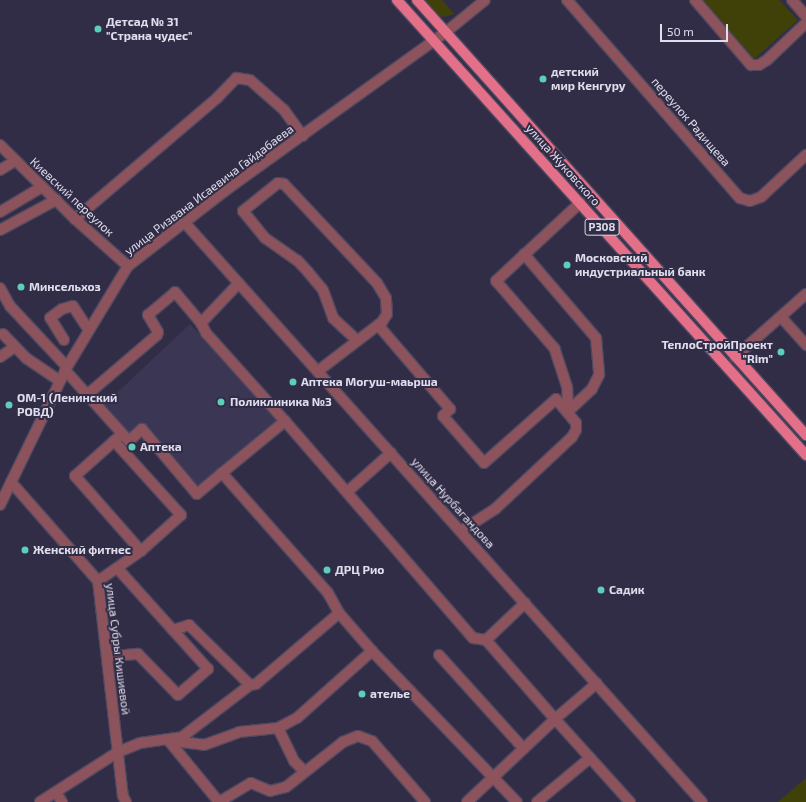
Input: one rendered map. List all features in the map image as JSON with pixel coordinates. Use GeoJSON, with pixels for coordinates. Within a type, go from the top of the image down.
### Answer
{"type":"FeatureCollection","features":[{"type":"Feature","properties":{"kind":"main road","name":"улица Жуковского"},"geometry":{"type":"LineString","coordinates":[[397,0],[806,455]]}},
{"type":"Feature","properties":{"kind":"main road","name":"P308"},"geometry":{"type":"LineString","coordinates":[[417,0],[806,436]]}},
{"type":"Feature","properties":{"kind":"street","name":"улица Ризвана Исаевича Гайдабаева"},"geometry":{"type":"LineString","coordinates":[[0,505],[66,368],[88,329],[128,266],[432,40],[446,32],[485,0]]}},
{"type":"Feature","properties":{"kind":"street","name":"переулок Радищева"},"geometry":{"type":"LineString","coordinates":[[567,0],[740,198],[750,201],[761,198],[806,155]]}},
{"type":"Feature","properties":{"kind":"street"},"geometry":{"type":"LineString","coordinates":[[695,0],[751,65],[759,65],[767,60],[806,23]]}},
{"type":"Feature","properties":{"kind":"street"},"geometry":{"type":"LineString","coordinates":[[792,0],[806,16]]}},
{"type":"Feature","properties":{"kind":"street"},"geometry":{"type":"LineString","coordinates":[[75,218],[217,98],[236,78],[250,80],[284,110],[303,136]]}},
{"type":"Feature","properties":{"kind":"street","name":"Киевский переулок"},"geometry":{"type":"LineString","coordinates":[[0,145],[42,187],[128,266]]}},
{"type":"Feature","properties":{"kind":"street"},"geometry":{"type":"LineString","coordinates":[[0,170],[15,161]]}},
{"type":"Feature","properties":{"kind":"street"},"geometry":{"type":"LineString","coordinates":[[318,371],[378,325],[387,314],[386,298],[377,283],[284,184],[277,184],[243,211],[265,238],[297,260],[308,272],[323,290],[333,318],[357,340]]}},
{"type":"Feature","properties":{"kind":"street"},"geometry":{"type":"LineString","coordinates":[[0,212],[42,187]]}},
{"type":"Feature","properties":{"kind":"street"},"geometry":{"type":"LineString","coordinates":[[0,230],[56,200]]}},
{"type":"Feature","properties":{"kind":"street"},"geometry":{"type":"LineString","coordinates":[[568,411],[567,387],[555,348],[497,283],[498,277],[580,203]]}},
{"type":"Feature","properties":{"kind":"street","name":"улица Нурбагандова"},"geometry":{"type":"LineString","coordinates":[[185,223],[702,802]]}},
{"type":"Feature","properties":{"kind":"street"},"geometry":{"type":"LineString","coordinates":[[524,254],[596,338],[599,375],[592,389],[568,411]]}},
{"type":"Feature","properties":{"kind":"street"},"geometry":{"type":"LineString","coordinates":[[201,323],[239,283]]}},
{"type":"Feature","properties":{"kind":"street"},"geometry":{"type":"LineString","coordinates":[[0,288],[10,306],[66,368],[122,434],[129,441],[142,429],[196,494],[285,421]]}},
{"type":"Feature","properties":{"kind":"street"},"geometry":{"type":"LineString","coordinates":[[88,394],[157,335],[158,332],[148,314],[175,292],[201,323],[206,333],[285,421],[473,638],[486,640],[627,801]]}},
{"type":"Feature","properties":{"kind":"street"},"geometry":{"type":"LineString","coordinates":[[735,357],[806,294]]}},
{"type":"Feature","properties":{"kind":"street"},"geometry":{"type":"LineString","coordinates":[[64,340],[50,318],[62,309],[72,306],[88,329]]}},
{"type":"Feature","properties":{"kind":"street"},"geometry":{"type":"LineString","coordinates":[[781,317],[806,345]]}},
{"type":"Feature","properties":{"kind":"street"},"geometry":{"type":"LineString","coordinates":[[378,325],[450,409],[443,416],[484,463],[556,399],[568,411],[576,423],[576,430],[572,438],[495,509],[461,531]]}},
{"type":"Feature","properties":{"kind":"street"},"geometry":{"type":"LineString","coordinates":[[3,334],[26,358],[60,381]]}},
{"type":"Feature","properties":{"kind":"street"},"geometry":{"type":"LineString","coordinates":[[0,357],[15,347]]}},
{"type":"Feature","properties":{"kind":"street"},"geometry":{"type":"LineString","coordinates":[[122,434],[75,476],[141,551]]}},
{"type":"Feature","properties":{"kind":"street"},"geometry":{"type":"LineString","coordinates":[[98,581],[141,551],[181,515],[114,441]]}},
{"type":"Feature","properties":{"kind":"street"},"geometry":{"type":"LineString","coordinates":[[347,492],[391,453]]}},
{"type":"Feature","properties":{"kind":"street"},"geometry":{"type":"LineString","coordinates":[[222,473],[328,593],[339,613],[372,651],[517,802]]}},
{"type":"Feature","properties":{"kind":"street","name":"улица Субры Кишиевой"},"geometry":{"type":"LineString","coordinates":[[11,482],[98,581],[123,796],[126,802]]}},
{"type":"Feature","properties":{"kind":"street"},"geometry":{"type":"LineString","coordinates":[[107,657],[138,654],[178,695],[208,669],[117,568]]}},
{"type":"Feature","properties":{"kind":"street"},"geometry":{"type":"LineString","coordinates":[[486,640],[525,603]]}},
{"type":"Feature","properties":{"kind":"street"},"geometry":{"type":"LineString","coordinates":[[169,741],[182,737],[250,684],[256,684],[339,613]]}},
{"type":"Feature","properties":{"kind":"street"},"geometry":{"type":"LineString","coordinates":[[173,630],[190,625],[250,684]]}},
{"type":"Feature","properties":{"kind":"street"},"geometry":{"type":"LineString","coordinates":[[40,802],[118,752],[140,743],[169,741],[204,745],[239,732],[278,728],[297,718],[372,651]]}},
{"type":"Feature","properties":{"kind":"street"},"geometry":{"type":"LineString","coordinates":[[439,655],[523,748]]}},
{"type":"Feature","properties":{"kind":"street"},"geometry":{"type":"LineString","coordinates":[[467,802],[523,748],[597,684]]}},
{"type":"Feature","properties":{"kind":"street"},"geometry":{"type":"LineString","coordinates":[[278,728],[287,750],[304,771]]}},
{"type":"Feature","properties":{"kind":"street"},"geometry":{"type":"LineString","coordinates":[[169,741],[219,802],[251,783],[270,791],[281,789],[350,738],[366,737],[372,741],[425,802]]}},
{"type":"Feature","properties":{"kind":"street"},"geometry":{"type":"LineString","coordinates":[[537,802],[590,758]]}},
{"type":"Feature","properties":{"kind":"street"},"geometry":{"type":"LineString","coordinates":[[56,792],[62,802]]}},
{"type":"Feature","properties":{"kind":"shaded area"},"geometry":{"type":"Polygon","coordinates":[[[424,0],[442,0],[454,14],[443,17],[436,14],[424,0]]]}},
{"type":"Feature","properties":{"kind":"shaded area"},"geometry":{"type":"Polygon","coordinates":[[[700,0],[779,0],[798,20],[752,61],[700,0]]]}},
{"type":"Feature","properties":{"kind":"shaded area"},"geometry":{"type":"Polygon","coordinates":[[[190,324],[276,420],[274,425],[197,489],[142,426],[130,436],[103,406],[190,324]]]}},
{"type":"Feature","properties":{"kind":"shaded area"},"geometry":{"type":"Polygon","coordinates":[[[806,778],[806,802],[778,802],[806,778]]]}},
{"type":"Feature","properties":{"kind":"place","name":"Детсад № 31 \"Страна чудес\""},"geometry":{"type":"Point","coordinates":[98,29]}},
{"type":"Feature","properties":{"kind":"place","name":"детский мир Кенгуру"},"geometry":{"type":"Point","coordinates":[543,79]}},
{"type":"Feature","properties":{"kind":"place","name":"Московский индустриальный банк"},"geometry":{"type":"Point","coordinates":[567,265]}},
{"type":"Feature","properties":{"kind":"place","name":"Минсельхоз"},"geometry":{"type":"Point","coordinates":[21,287]}},
{"type":"Feature","properties":{"kind":"place","name":"ТеплоСтройПроект \"Rim\""},"geometry":{"type":"Point","coordinates":[781,352]}},
{"type":"Feature","properties":{"kind":"place","name":"Аптека Могуш-маьрша"},"geometry":{"type":"Point","coordinates":[293,382]}},
{"type":"Feature","properties":{"kind":"place","name":"Поликлиника №3"},"geometry":{"type":"Point","coordinates":[221,402]}},
{"type":"Feature","properties":{"kind":"place","name":"ОМ-1 (Ленинский РОВД)"},"geometry":{"type":"Point","coordinates":[9,405]}},
{"type":"Feature","properties":{"kind":"place","name":"Аптека"},"geometry":{"type":"Point","coordinates":[132,447]}},
{"type":"Feature","properties":{"kind":"place","name":"Женский фитнес"},"geometry":{"type":"Point","coordinates":[25,550]}},
{"type":"Feature","properties":{"kind":"place","name":"ДРЦ Рио"},"geometry":{"type":"Point","coordinates":[327,570]}},
{"type":"Feature","properties":{"kind":"place","name":"Садик"},"geometry":{"type":"Point","coordinates":[601,590]}},
{"type":"Feature","properties":{"kind":"place","name":"ателье"},"geometry":{"type":"Point","coordinates":[362,694]}}]}
